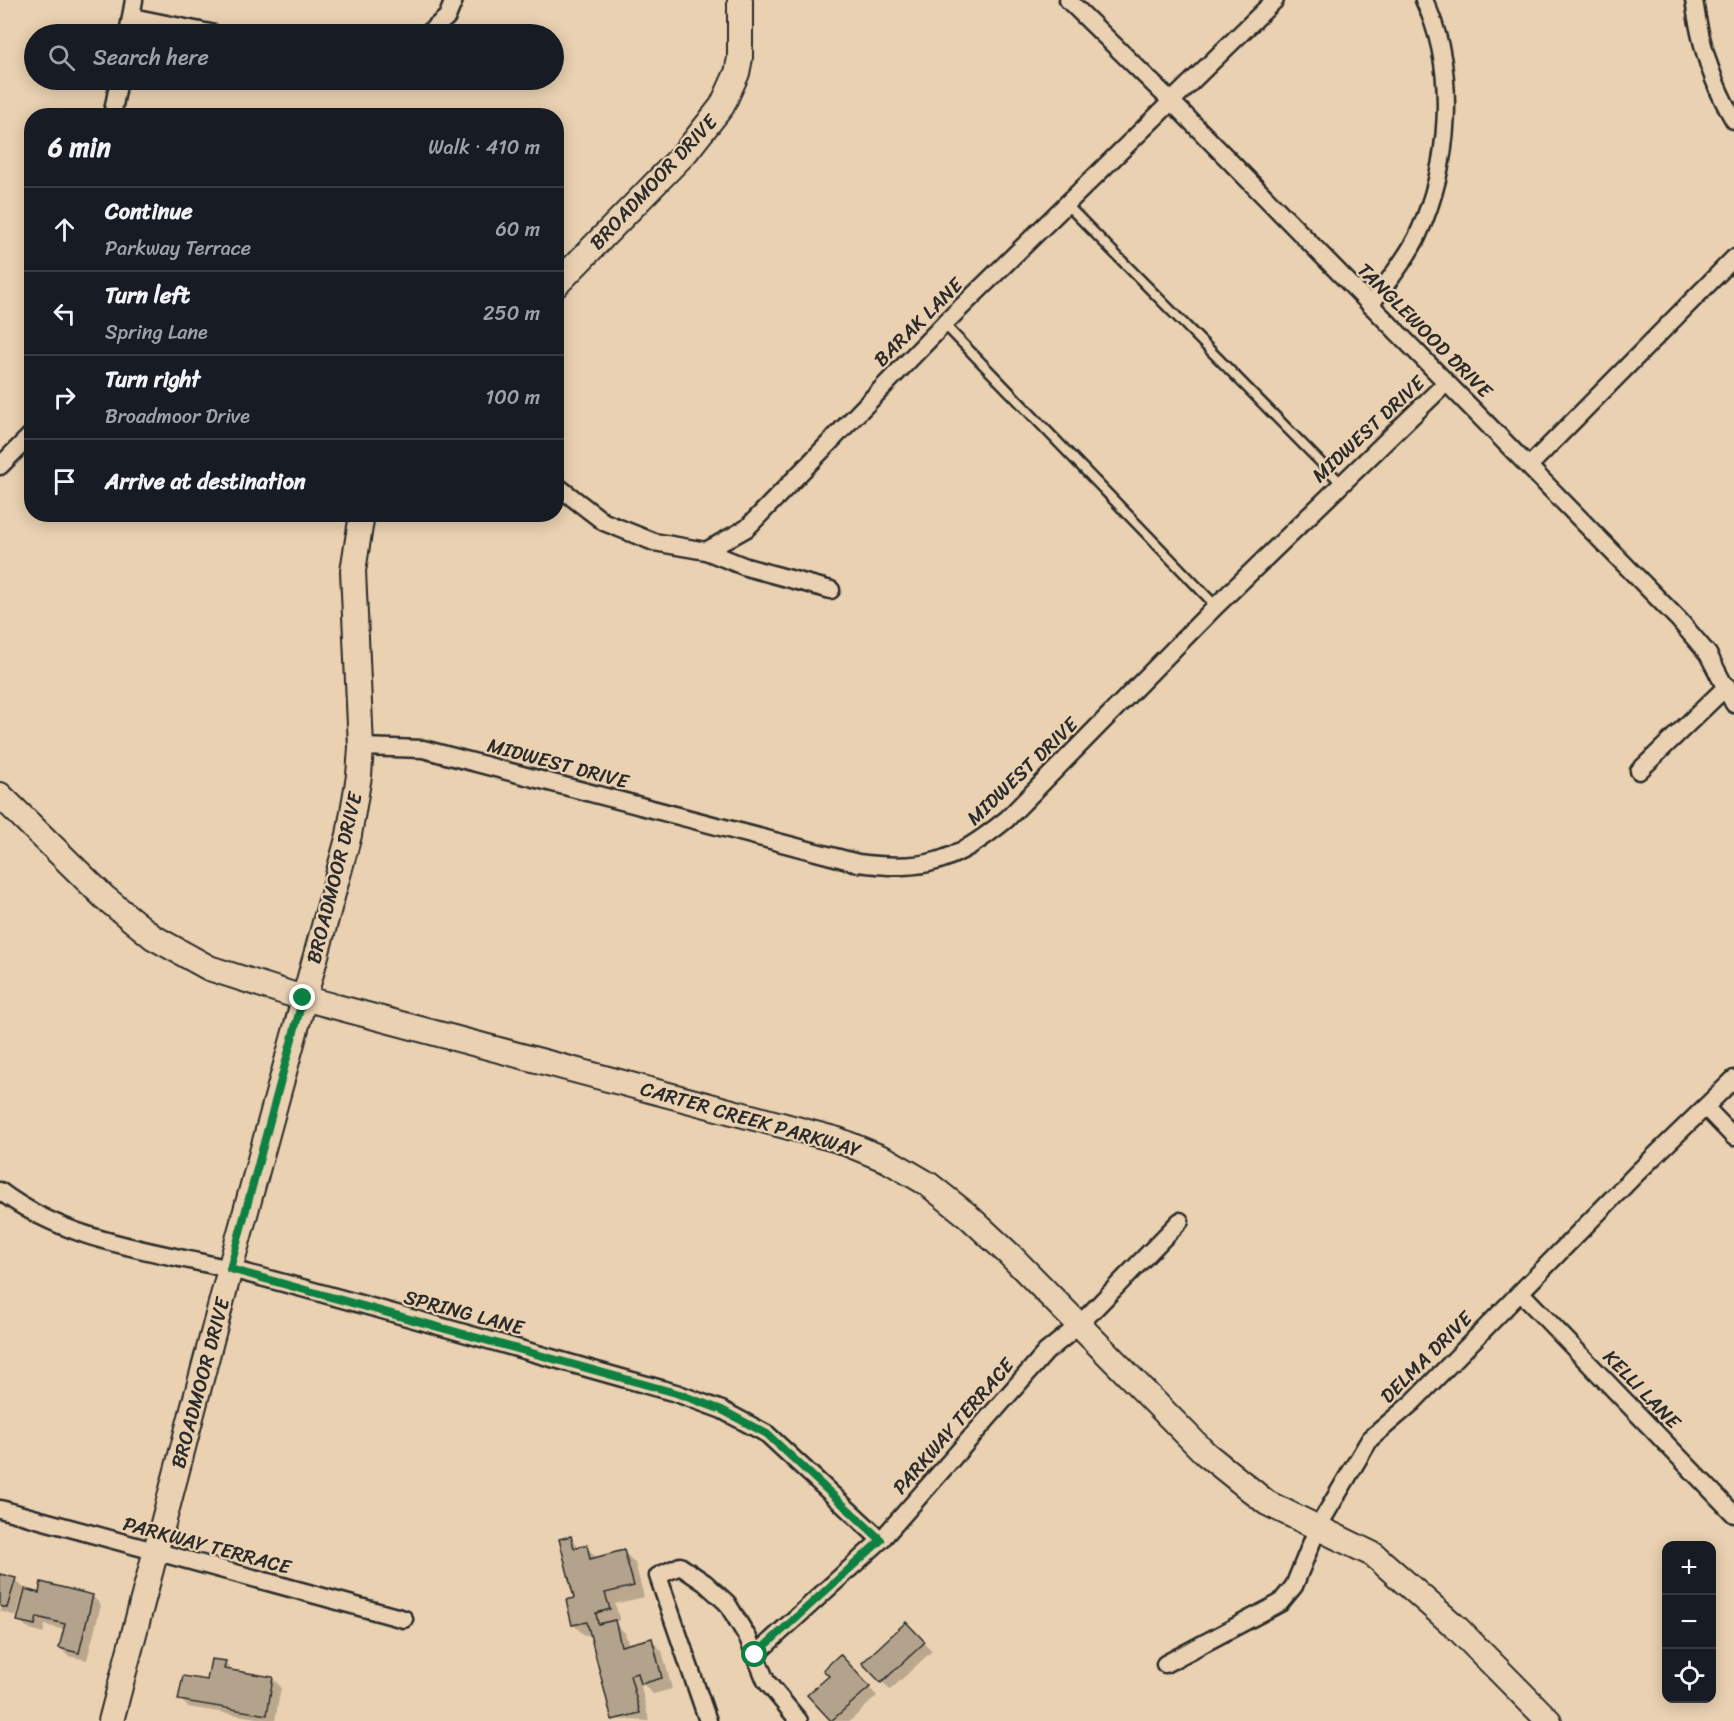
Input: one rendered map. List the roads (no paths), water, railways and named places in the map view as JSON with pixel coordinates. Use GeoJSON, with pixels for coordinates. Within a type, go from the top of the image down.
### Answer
{"type":"FeatureCollection","features":[{"type":"Feature","properties":{"kind":"street"},"geometry":{"type":"LineString","coordinates":[[438,24],[447,16],[453,0]]}},
{"type":"Feature","properties":{"kind":"street","name":"BROADMOOR DRIVE"},"geometry":{"type":"LineString","coordinates":[[564,277],[685,153],[722,106],[737,73],[740,58],[740,0]]}},
{"type":"Feature","properties":{"kind":"street","name":"TANGLEWOOD DRIVE"},"geometry":{"type":"LineString","coordinates":[[1068,0],[1172,102],[1446,383],[1530,465],[1679,620],[1708,654],[1727,686],[1734,704]]}},
{"type":"Feature","properties":{"kind":"street","name":"BARAK LANE"},"geometry":{"type":"LineString","coordinates":[[706,552],[747,528],[944,324],[1275,0]]}},
{"type":"Feature","properties":{"kind":"street"},"geometry":{"type":"LineString","coordinates":[[1370,305],[1392,277],[1416,237],[1431,197],[1443,142],[1445,95],[1443,53],[1424,0]]}},
{"type":"Feature","properties":{"kind":"street"},"geometry":{"type":"LineString","coordinates":[[1694,0],[1701,45],[1720,97],[1734,120]]}},
{"type":"Feature","properties":{"kind":"street"},"geometry":{"type":"LineString","coordinates":[[130,24],[133,8],[183,24]]}},
{"type":"Feature","properties":{"kind":"street"},"geometry":{"type":"LineString","coordinates":[[114,108],[117,90]]}},
{"type":"Feature","properties":{"kind":"street"},"geometry":{"type":"LineString","coordinates":[[1530,465],[1734,258]]}},
{"type":"Feature","properties":{"kind":"street","name":"MIDWEST DRIVE"},"geometry":{"type":"LineString","coordinates":[[361,747],[423,748],[858,863],[895,868],[938,862],[975,845],[1007,819],[1216,606],[1446,383]]}},
{"type":"Feature","properties":{"kind":"street"},"geometry":{"type":"LineString","coordinates":[[0,466],[24,442]]}},
{"type":"Feature","properties":{"kind":"street"},"geometry":{"type":"LineString","coordinates":[[564,491],[604,522],[654,542],[706,552],[746,567],[831,590]]}},
{"type":"Feature","properties":{"kind":"street","name":"BROADMOOR DRIVE"},"geometry":{"type":"LineString","coordinates":[[111,1721],[230,1269],[349,835],[361,747],[353,571],[360,522]]}},
{"type":"Feature","properties":{"kind":"street"},"geometry":{"type":"LineString","coordinates":[[1639,771],[1727,686]]}},
{"type":"Feature","properties":{"kind":"street","name":"CARTER CREEK PARKWAY"},"geometry":{"type":"LineString","coordinates":[[0,795],[104,897],[153,937],[209,968],[303,998],[838,1140],[887,1160],[928,1184],[967,1215],[1009,1254],[1206,1454],[1267,1503],[1374,1555],[1458,1629],[1549,1721]]}},
{"type":"Feature","properties":{"kind":"street","name":"DELMA DRIVE"},"geometry":{"type":"LineString","coordinates":[[1165,1664],[1280,1603],[1294,1586],[1318,1527],[1370,1440],[1413,1402],[1636,1174],[1734,1079]]}},
{"type":"Feature","properties":{"kind":"street"},"geometry":{"type":"LineString","coordinates":[[1706,1108],[1734,1137]]}},
{"type":"Feature","properties":{"kind":"street","name":"SPRING LANE"},"geometry":{"type":"LineString","coordinates":[[0,1191],[27,1212],[93,1238],[230,1269],[676,1393],[722,1410],[767,1434],[881,1540]]}},
{"type":"Feature","properties":{"kind":"street","name":"PARKWAY TERRACE"},"geometry":{"type":"LineString","coordinates":[[755,1655],[881,1540],[1046,1352],[1078,1326],[1180,1221]]}},
{"type":"Feature","properties":{"kind":"street","name":"KELLI LANE"},"geometry":{"type":"LineString","coordinates":[[1521,1293],[1734,1514]]}},
{"type":"Feature","properties":{"kind":"street","name":"PARKWAY TERRACE"},"geometry":{"type":"LineString","coordinates":[[0,1509],[156,1554],[404,1619]]}},
{"type":"Feature","properties":{"kind":"street"},"geometry":{"type":"LineString","coordinates":[[708,1721],[658,1576],[680,1566],[705,1583],[727,1603],[766,1680],[799,1721]]}},
{"type":"Feature","properties":{"kind":"lane"},"geometry":{"type":"LineString","coordinates":[[1067,205],[1341,483]]}},
{"type":"Feature","properties":{"kind":"lane"},"geometry":{"type":"LineString","coordinates":[[944,324],[1216,606]]}}]}
